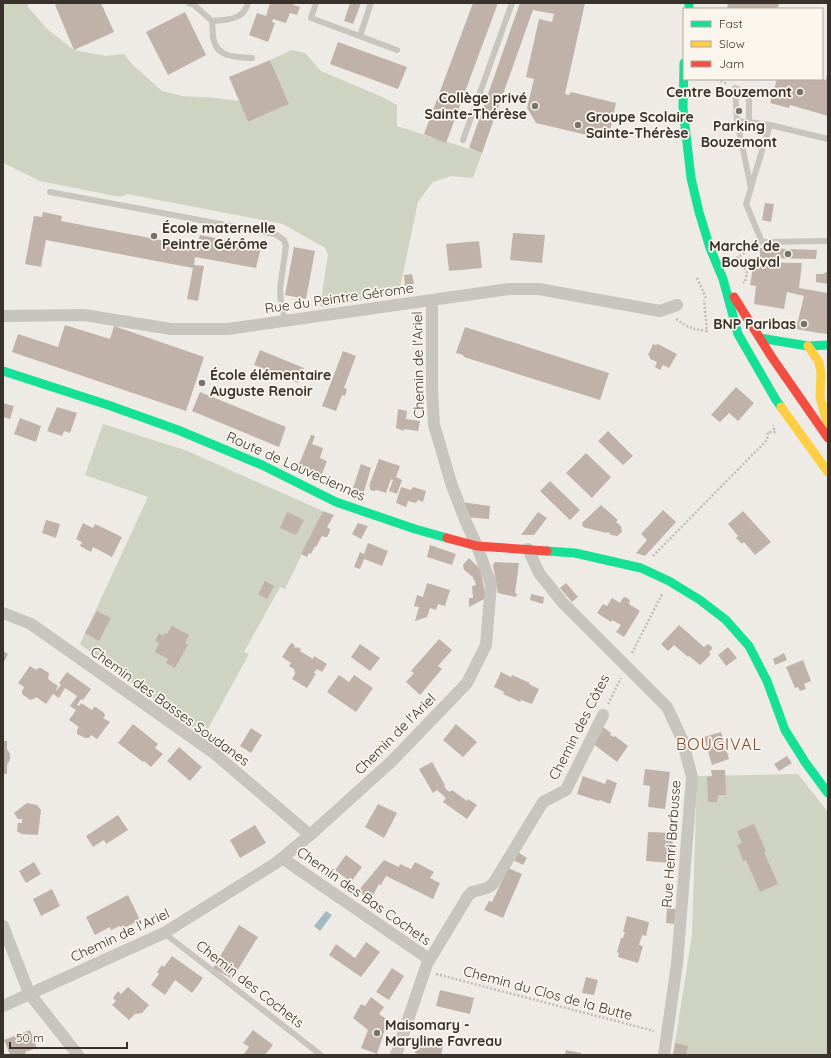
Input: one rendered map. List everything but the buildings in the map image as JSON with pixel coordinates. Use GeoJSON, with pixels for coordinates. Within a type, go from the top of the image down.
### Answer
{"type":"FeatureCollection","features":[{"type":"Feature","properties":{"kind":"street"},"geometry":{"type":"LineString","coordinates":[[684,80],[683,108],[691,178],[699,212],[710,248],[723,280],[738,334],[756,366],[783,384],[828,438]]}},
{"type":"Feature","properties":{"kind":"street"},"geometry":{"type":"LineString","coordinates":[[723,280],[771,356],[783,384],[776,400],[828,472]]}},
{"type":"Feature","properties":{"kind":"street","name":"Rue du Peintre Gérome"},"geometry":{"type":"LineString","coordinates":[[3,316],[84,315],[171,328],[228,329],[509,289],[539,289],[660,311]]}},
{"type":"Feature","properties":{"kind":"street","name":"Chemin de l'Ariel"},"geometry":{"type":"LineString","coordinates":[[3,1006],[164,932],[276,863],[310,835],[392,761],[467,683],[486,645],[491,584],[452,486],[434,425],[432,389],[432,300]]}},
{"type":"Feature","properties":{"kind":"street"},"geometry":{"type":"LineString","coordinates":[[660,311],[676,305]]}},
{"type":"Feature","properties":{"kind":"street"},"geometry":{"type":"LineString","coordinates":[[760,338],[808,346],[828,345]]}},
{"type":"Feature","properties":{"kind":"street"},"geometry":{"type":"LineString","coordinates":[[756,366],[790,343]]}},
{"type":"Feature","properties":{"kind":"street"},"geometry":{"type":"LineString","coordinates":[[808,346],[819,362],[821,374],[820,397],[828,426]]}},
{"type":"Feature","properties":{"kind":"street"},"geometry":{"type":"LineString","coordinates":[[811,381],[828,367]]}},
{"type":"Feature","properties":{"kind":"street","name":"Route de Louveciennes"},"geometry":{"type":"LineString","coordinates":[[3,371],[108,405],[178,430],[262,465],[336,502],[416,529],[477,546],[575,553],[641,568],[669,581],[700,600],[726,620],[749,646],[767,681],[785,730],[805,762],[828,793]]}},
{"type":"Feature","properties":{"kind":"street","name":"Rue Henri Barbusse"},"geometry":{"type":"LineString","coordinates":[[528,549],[539,573],[563,603],[667,707],[682,739],[692,777],[676,964],[664,1055]]}},
{"type":"Feature","properties":{"kind":"street","name":"Chemin des Basses Soudanes"},"geometry":{"type":"LineString","coordinates":[[3,613],[32,624],[214,753],[310,835]]}},
{"type":"Feature","properties":{"kind":"street","name":"Chemin des Côtes"},"geometry":{"type":"LineString","coordinates":[[396,1055],[427,964],[468,896],[472,892],[487,888],[493,884],[543,802],[566,790],[603,715]]}},
{"type":"Feature","properties":{"kind":"street","name":"Chemin des Bas Cochets"},"geometry":{"type":"LineString","coordinates":[[282,858],[427,964]]}},
{"type":"Feature","properties":{"kind":"street"},"geometry":{"type":"LineString","coordinates":[[3,926],[29,993],[78,1055]]}},
{"type":"Feature","properties":{"kind":"lane"},"geometry":{"type":"LineString","coordinates":[[189,3],[194,5],[212,21],[214,41],[218,49],[223,53],[235,57],[252,58]]}},
{"type":"Feature","properties":{"kind":"lane"},"geometry":{"type":"LineString","coordinates":[[212,21],[233,19],[241,15],[248,6],[248,3]]}},
{"type":"Feature","properties":{"kind":"lane"},"geometry":{"type":"LineString","coordinates":[[316,3],[311,18],[397,50]]}},
{"type":"Feature","properties":{"kind":"lane"},"geometry":{"type":"LineString","coordinates":[[360,36],[371,3]]}},
{"type":"Feature","properties":{"kind":"lane"},"geometry":{"type":"LineString","coordinates":[[463,140],[512,3]]}},
{"type":"Feature","properties":{"kind":"lane"},"geometry":{"type":"LineString","coordinates":[[749,122],[750,93],[735,88],[737,121],[751,188]]}},
{"type":"Feature","properties":{"kind":"lane"},"geometry":{"type":"LineString","coordinates":[[737,121],[770,125],[828,139]]}},
{"type":"Feature","properties":{"kind":"lane"},"geometry":{"type":"LineString","coordinates":[[770,125],[746,204],[762,242],[827,241]]}},
{"type":"Feature","properties":{"kind":"lane"},"geometry":{"type":"LineString","coordinates":[[50,192],[276,234],[284,240],[286,246],[280,289],[284,321]]}},
{"type":"Feature","properties":{"kind":"lane","name":"Chemin des Cochets"},"geometry":{"type":"LineString","coordinates":[[164,932],[321,1055]]}},
{"type":"Feature","properties":{"kind":"path"},"geometry":{"type":"LineString","coordinates":[[745,282],[747,273],[738,258],[762,242]]}},
{"type":"Feature","properties":{"kind":"path"},"geometry":{"type":"LineString","coordinates":[[660,311],[673,316],[684,325],[691,328],[707,331],[705,299],[697,278]]}},
{"type":"Feature","properties":{"kind":"path"},"geometry":{"type":"LineString","coordinates":[[641,568],[767,440],[768,432],[775,432],[772,419]]}},
{"type":"Feature","properties":{"kind":"path","name":"Chemin des Côtes"},"geometry":{"type":"LineString","coordinates":[[603,715],[629,658],[669,581]]}},
{"type":"Feature","properties":{"kind":"path","name":"Chemin du Clos de la Butte"},"geometry":{"type":"LineString","coordinates":[[427,964],[436,974],[667,1035]]}},
{"type":"Feature","properties":{"kind":"green space"},"geometry":{"type":"Polygon","coordinates":[[[3,3],[28,3],[28,7],[47,29],[74,50],[106,56],[124,54],[134,66],[162,91],[183,96],[239,101],[248,122],[289,104],[270,60],[292,50],[305,53],[321,71],[380,96],[397,105],[397,126],[482,153],[473,178],[451,176],[433,182],[418,202],[399,293],[325,307],[320,306],[328,255],[325,248],[283,224],[127,194],[120,197],[40,181],[3,163],[3,3]]]}},
{"type":"Feature","properties":{"kind":"green space"},"geometry":{"type":"Polygon","coordinates":[[[103,424],[185,450],[323,511],[285,589],[280,587],[244,652],[249,654],[204,736],[80,644],[148,497],[85,475],[103,424]]]}},
{"type":"Feature","properties":{"kind":"green space"},"geometry":{"type":"Polygon","coordinates":[[[798,774],[828,812],[828,1055],[673,1055],[692,935],[697,776],[798,774]]]}},
{"type":"Feature","properties":{"kind":"water"},"geometry":{"type":"Polygon","coordinates":[[[326,911],[332,915],[320,931],[314,926],[326,911]]]}},
{"type":"Feature","properties":{"kind":"traffic: fast"},"geometry":{"type":"LineString","coordinates":[[689,3],[689,8]]}},
{"type":"Feature","properties":{"kind":"traffic: fast"},"geometry":{"type":"LineString","coordinates":[[684,80],[683,108],[691,178],[699,212],[710,248],[723,279],[738,334],[781,407]]}},
{"type":"Feature","properties":{"kind":"traffic: fast"},"geometry":{"type":"LineString","coordinates":[[760,338],[808,346],[828,345]]}},
{"type":"Feature","properties":{"kind":"traffic: fast"},"geometry":{"type":"LineString","coordinates":[[3,371],[108,405],[178,430],[262,465],[336,502],[415,529],[447,538]]}},
{"type":"Feature","properties":{"kind":"traffic: fast"},"geometry":{"type":"LineString","coordinates":[[547,551],[575,553],[641,568],[669,581],[700,600],[726,620],[749,646],[767,681],[785,730],[805,762],[828,793]]}},
{"type":"Feature","properties":{"kind":"traffic: slow"},"geometry":{"type":"LineString","coordinates":[[808,346],[819,362],[821,374],[820,397],[828,426]]}},
{"type":"Feature","properties":{"kind":"traffic: slow"},"geometry":{"type":"LineString","coordinates":[[781,407],[828,472]]}},
{"type":"Feature","properties":{"kind":"traffic: jam"},"geometry":{"type":"LineString","coordinates":[[734,297],[771,356],[828,438]]}},
{"type":"Feature","properties":{"kind":"traffic: jam"},"geometry":{"type":"LineString","coordinates":[[447,538],[477,546],[547,551]]}},
{"type":"Feature","properties":{"kind":"place","name":"Centre Bouzemont"},"geometry":{"type":"Point","coordinates":[800,92]}},
{"type":"Feature","properties":{"kind":"place","name":"Collège privé Sainte-Thérèse"},"geometry":{"type":"Point","coordinates":[535,106]}},
{"type":"Feature","properties":{"kind":"place","name":"Parking Bouzemont"},"geometry":{"type":"Point","coordinates":[739,111]}},
{"type":"Feature","properties":{"kind":"place","name":"Groupe Scolaire Sainte-Thérèse"},"geometry":{"type":"Point","coordinates":[578,125]}},
{"type":"Feature","properties":{"kind":"place","name":"École maternelle Peintre Gérôme"},"geometry":{"type":"Point","coordinates":[154,236]}},
{"type":"Feature","properties":{"kind":"place","name":"Marché de Bougival"},"geometry":{"type":"Point","coordinates":[788,254]}},
{"type":"Feature","properties":{"kind":"place","name":"BNP Paribas"},"geometry":{"type":"Point","coordinates":[804,324]}},
{"type":"Feature","properties":{"kind":"place","name":"École élémentaire Auguste Renoir"},"geometry":{"type":"Point","coordinates":[202,383]}},
{"type":"Feature","properties":{"kind":"place","name":"Maisomary - Maryline Favreau"},"geometry":{"type":"Point","coordinates":[377,1033]}},
{"type":"Feature","properties":{"kind":"district","name":"BOUGIVAL"},"geometry":{"type":"Point","coordinates":[719,744]}}]}
